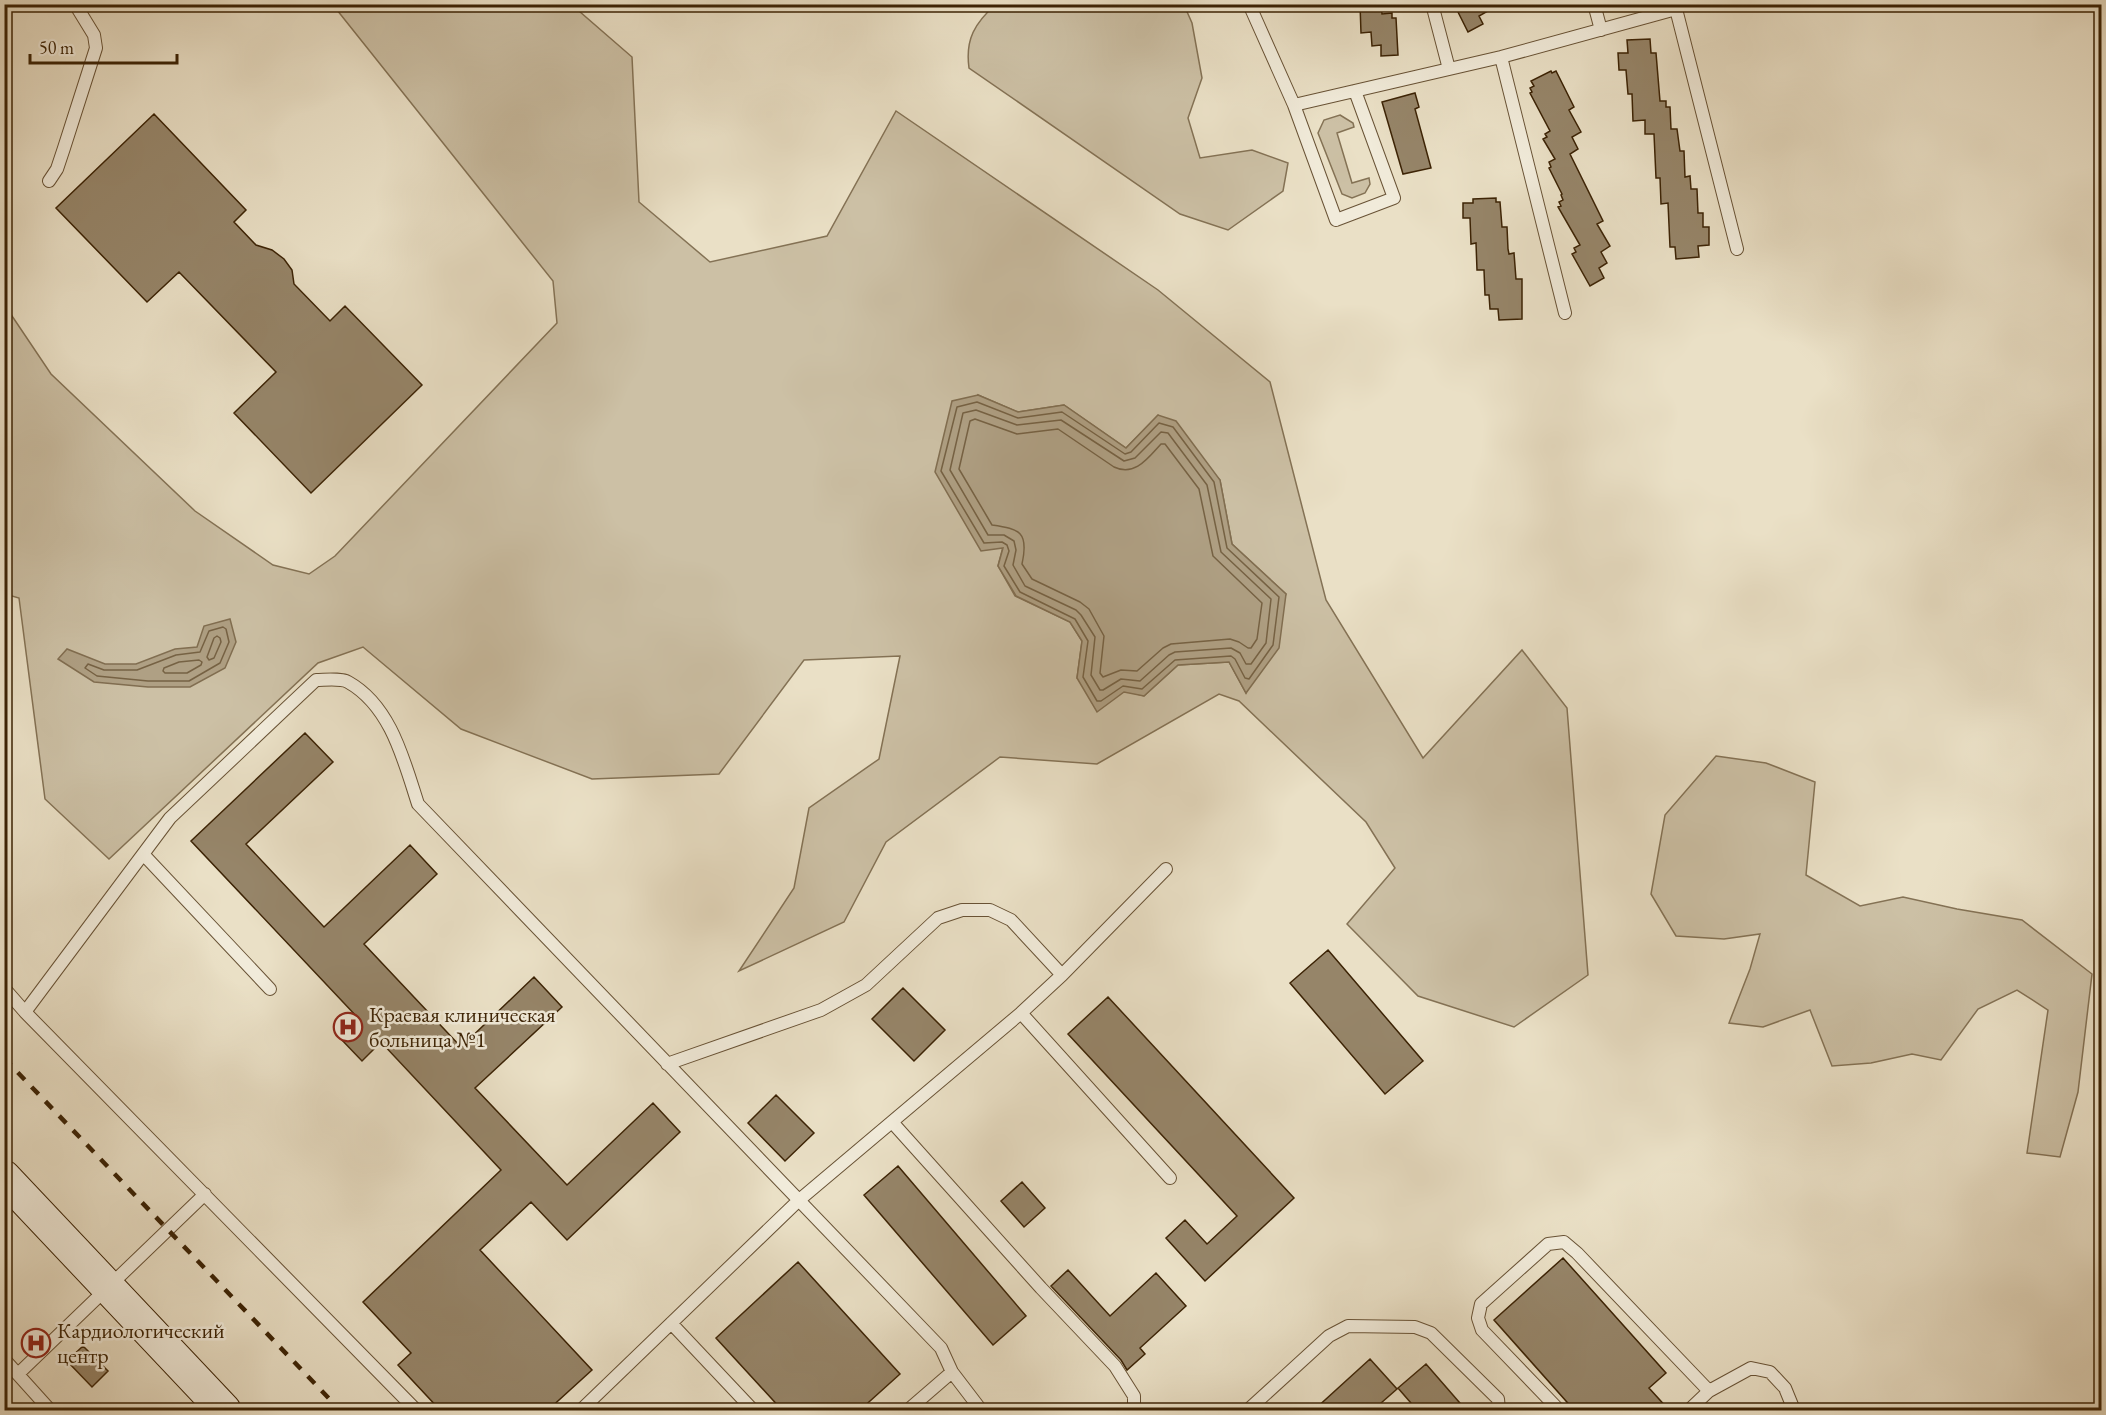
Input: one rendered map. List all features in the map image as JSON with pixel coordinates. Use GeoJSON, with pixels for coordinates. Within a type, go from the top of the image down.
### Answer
{"type":"FeatureCollection","features":[{"type":"Feature","properties":{"kind":"main road"},"geometry":{"type":"LineString","coordinates":[[4,1177],[224,1410]]}},
{"type":"Feature","properties":{"kind":"lane"},"geometry":{"type":"LineString","coordinates":[[49,181],[57,169],[96,48],[94,35],[75,4]]}},
{"type":"Feature","properties":{"kind":"lane"},"geometry":{"type":"LineString","coordinates":[[1250,4],[1294,105],[1336,220],[1394,198],[1354,91]]}},
{"type":"Feature","properties":{"kind":"lane"},"geometry":{"type":"LineString","coordinates":[[1432,4],[1449,69]]}},
{"type":"Feature","properties":{"kind":"lane"},"geometry":{"type":"LineString","coordinates":[[1594,4],[1601,30]]}},
{"type":"Feature","properties":{"kind":"lane"},"geometry":{"type":"LineString","coordinates":[[1294,105],[1501,57],[1677,9],[1737,249]]}},
{"type":"Feature","properties":{"kind":"lane"},"geometry":{"type":"LineString","coordinates":[[1501,57],[1565,313]]}},
{"type":"Feature","properties":{"kind":"lane"},"geometry":{"type":"LineString","coordinates":[[25,1012],[170,818],[316,680],[347,681],[375,705],[397,740],[418,804],[941,1348],[952,1372],[981,1410]]}},
{"type":"Feature","properties":{"kind":"lane"},"geometry":{"type":"LineString","coordinates":[[143,854],[270,989]]}},
{"type":"Feature","properties":{"kind":"lane"},"geometry":{"type":"LineString","coordinates":[[581,1410],[798,1201],[1021,1013],[1062,975],[1166,869]]}},
{"type":"Feature","properties":{"kind":"lane"},"geometry":{"type":"LineString","coordinates":[[667,1064],[821,1010],[866,985],[938,918],[962,910],[990,910],[1011,920],[1062,975]]}},
{"type":"Feature","properties":{"kind":"lane"},"geometry":{"type":"LineString","coordinates":[[4,988],[416,1410]]}},
{"type":"Feature","properties":{"kind":"lane"},"geometry":{"type":"LineString","coordinates":[[1021,1013],[1170,1178]]}},
{"type":"Feature","properties":{"kind":"lane"},"geometry":{"type":"LineString","coordinates":[[892,1122],[1041,1288],[1115,1366],[1134,1395],[1134,1410]]}},
{"type":"Feature","properties":{"kind":"lane"},"geometry":{"type":"LineString","coordinates":[[18,1374],[205,1194]]}},
{"type":"Feature","properties":{"kind":"lane"},"geometry":{"type":"LineString","coordinates":[[1559,1410],[1482,1330],[1478,1318],[1481,1304],[1548,1244],[1564,1242],[1577,1252],[1709,1391]]}},
{"type":"Feature","properties":{"kind":"lane"},"geometry":{"type":"LineString","coordinates":[[671,1323],[753,1410]]}},
{"type":"Feature","properties":{"kind":"lane"},"geometry":{"type":"LineString","coordinates":[[1248,1410],[1329,1336],[1348,1326],[1414,1326],[1431,1333],[1498,1399],[1499,1410]]}},
{"type":"Feature","properties":{"kind":"lane"},"geometry":{"type":"LineString","coordinates":[[4,1359],[50,1410]]}},
{"type":"Feature","properties":{"kind":"lane"},"geometry":{"type":"LineString","coordinates":[[1689,1410],[1709,1391],[1751,1368],[1770,1372],[1785,1389],[1794,1410]]}},
{"type":"Feature","properties":{"kind":"lane"},"geometry":{"type":"LineString","coordinates":[[908,1410],[952,1372]]}},
{"type":"Feature","properties":{"kind":"shaded area"},"geometry":{"type":"Polygon","coordinates":[[[996,4],[1184,5],[1192,23],[1202,78],[1188,118],[1200,158],[1252,150],[1288,163],[1283,191],[1228,230],[1180,214],[969,68],[969,48],[973,32],[982,18],[996,4]]]}},
{"type":"Feature","properties":{"kind":"shaded area"},"geometry":{"type":"Polygon","coordinates":[[[333,5],[572,5],[632,57],[639,202],[710,262],[827,236],[896,111],[1158,290],[1270,382],[1326,600],[1423,758],[1522,650],[1567,708],[1588,975],[1514,1027],[1418,996],[1347,924],[1395,868],[1366,822],[1239,701],[1219,694],[1097,764],[1000,757],[886,842],[844,922],[739,971],[794,888],[809,808],[879,759],[900,656],[804,660],[719,774],[592,779],[461,729],[363,647],[318,663],[109,859],[45,799],[19,598],[5,594],[4,304],[51,374],[195,511],[273,565],[309,574],[335,556],[557,323],[553,281],[333,5]],[[978,395],[1003,547],[998,566],[1015,596],[1070,622],[1082,641],[1077,678],[1144,696],[1178,665],[1229,662],[1246,693],[1286,594],[1232,544],[1220,480],[1158,415],[1126,448],[1064,405],[1018,412],[978,395]]]}},
{"type":"Feature","properties":{"kind":"shaded area"},"geometry":{"type":"Polygon","coordinates":[[[1340,115],[1353,123],[1354,127],[1337,133],[1352,183],[1369,178],[1370,184],[1365,193],[1352,198],[1342,194],[1318,133],[1324,120],[1340,115]]]}},
{"type":"Feature","properties":{"kind":"shaded area"},"geometry":{"type":"Polygon","coordinates":[[[1716,756],[1766,763],[1815,782],[1806,875],[1860,906],[1903,897],[2022,920],[2092,974],[2078,1092],[2060,1157],[2027,1153],[2048,1010],[2017,990],[1978,1009],[1941,1060],[1912,1054],[1871,1063],[1832,1066],[1810,1010],[1763,1027],[1729,1023],[1750,969],[1760,934],[1724,939],[1676,936],[1651,894],[1665,815],[1716,756]]]}},
{"type":"Feature","properties":{"kind":"water"},"geometry":{"type":"Polygon","coordinates":[[[978,395],[1018,412],[1064,405],[1126,448],[1158,415],[1176,421],[1220,480],[1232,544],[1286,594],[1279,648],[1246,693],[1229,662],[1178,665],[1144,696],[1124,692],[1097,712],[1077,678],[1082,641],[1070,622],[1016,596],[998,566],[1003,548],[981,551],[935,472],[952,401],[978,395]]]}},
{"type":"Feature","properties":{"kind":"water"},"geometry":{"type":"Polygon","coordinates":[[[230,619],[236,642],[225,668],[190,687],[148,687],[94,682],[58,659],[67,649],[105,664],[136,664],[175,649],[197,647],[204,626],[230,619]]]}},
{"type":"Feature","properties":{"kind":"building"},"geometry":{"type":"Polygon","coordinates":[[[1360,4],[1381,5],[1382,14],[1392,13],[1392,18],[1396,18],[1398,55],[1381,56],[1381,45],[1372,46],[1371,32],[1361,33],[1360,4]]]}},
{"type":"Feature","properties":{"kind":"building"},"geometry":{"type":"Polygon","coordinates":[[[1454,4],[1500,4],[1479,16],[1483,24],[1468,32],[1454,4]]]}},
{"type":"Feature","properties":{"kind":"building"},"geometry":{"type":"Polygon","coordinates":[[[1650,39],[1651,53],[1656,53],[1660,101],[1666,101],[1666,107],[1670,107],[1671,129],[1677,129],[1680,151],[1684,151],[1685,177],[1690,176],[1691,189],[1697,189],[1698,213],[1703,213],[1703,227],[1709,227],[1709,245],[1698,246],[1699,257],[1676,259],[1675,247],[1670,247],[1668,203],[1661,204],[1660,178],[1656,178],[1654,134],[1645,134],[1645,120],[1633,121],[1632,94],[1628,94],[1626,70],[1619,70],[1618,53],[1628,53],[1627,40],[1650,39]]]}},
{"type":"Feature","properties":{"kind":"building"},"geometry":{"type":"Polygon","coordinates":[[[1551,71],[1552,73],[1556,71],[1574,107],[1569,110],[1581,132],[1572,137],[1578,149],[1570,154],[1603,221],[1597,224],[1610,246],[1601,252],[1607,263],[1599,268],[1604,278],[1590,286],[1572,254],[1576,252],[1574,248],[1580,245],[1558,207],[1561,206],[1559,202],[1563,200],[1562,194],[1549,168],[1551,167],[1549,162],[1555,159],[1543,139],[1550,131],[1530,93],[1532,92],[1530,88],[1534,86],[1531,81],[1551,71]]]}},
{"type":"Feature","properties":{"kind":"building"},"geometry":{"type":"Polygon","coordinates":[[[1415,93],[1419,107],[1415,109],[1431,168],[1403,174],[1382,102],[1415,93]]]}},
{"type":"Feature","properties":{"kind":"building"},"geometry":{"type":"Polygon","coordinates":[[[154,114],[246,210],[234,222],[256,245],[272,250],[284,259],[292,270],[294,284],[330,321],[345,306],[422,385],[311,493],[234,413],[276,372],[179,272],[147,302],[56,208],[154,114]]]}},
{"type":"Feature","properties":{"kind":"building"},"geometry":{"type":"Polygon","coordinates":[[[1496,198],[1496,202],[1500,202],[1502,227],[1507,227],[1509,254],[1514,253],[1516,279],[1522,279],[1522,319],[1499,320],[1498,309],[1490,309],[1489,295],[1485,295],[1484,270],[1477,270],[1476,243],[1471,244],[1470,218],[1463,218],[1463,203],[1473,203],[1473,199],[1496,198]]]}},
{"type":"Feature","properties":{"kind":"building"},"geometry":{"type":"Polygon","coordinates":[[[305,733],[333,762],[246,844],[324,927],[410,845],[437,874],[364,944],[461,1047],[534,977],[562,1007],[475,1088],[567,1185],[653,1103],[680,1132],[567,1240],[531,1202],[480,1250],[592,1370],[548,1410],[440,1410],[398,1365],[411,1353],[363,1302],[501,1170],[381,1042],[362,1061],[340,1038],[359,1019],[191,841],[305,733]]]}},
{"type":"Feature","properties":{"kind":"building"},"geometry":{"type":"Polygon","coordinates":[[[1328,950],[1423,1061],[1385,1094],[1290,983],[1328,950]]]}},
{"type":"Feature","properties":{"kind":"building"},"geometry":{"type":"Polygon","coordinates":[[[903,988],[945,1030],[914,1061],[872,1019],[903,988]]]}},
{"type":"Feature","properties":{"kind":"building"},"geometry":{"type":"Polygon","coordinates":[[[1108,997],[1294,1198],[1205,1281],[1166,1238],[1185,1220],[1207,1244],[1237,1216],[1068,1034],[1108,997]]]}},
{"type":"Feature","properties":{"kind":"building"},"geometry":{"type":"Polygon","coordinates":[[[776,1095],[814,1133],[785,1161],[748,1123],[776,1095]]]}},
{"type":"Feature","properties":{"kind":"building"},"geometry":{"type":"Polygon","coordinates":[[[898,1166],[1026,1316],[993,1345],[864,1195],[898,1166]]]}},
{"type":"Feature","properties":{"kind":"building"},"geometry":{"type":"Polygon","coordinates":[[[1022,1182],[1045,1208],[1024,1227],[1001,1201],[1022,1182]]]}},
{"type":"Feature","properties":{"kind":"building"},"geometry":{"type":"Polygon","coordinates":[[[1563,1258],[1666,1373],[1649,1388],[1669,1410],[1574,1410],[1494,1320],[1563,1258]]]}},
{"type":"Feature","properties":{"kind":"building"},"geometry":{"type":"Polygon","coordinates":[[[798,1262],[900,1374],[860,1410],[782,1410],[716,1338],[798,1262]]]}},
{"type":"Feature","properties":{"kind":"building"},"geometry":{"type":"Polygon","coordinates":[[[1068,1270],[1110,1316],[1156,1273],[1186,1306],[1140,1348],[1145,1354],[1127,1370],[1121,1360],[1051,1286],[1068,1270]]]}},
{"type":"Feature","properties":{"kind":"building"},"geometry":{"type":"Polygon","coordinates":[[[83,1346],[108,1371],[92,1387],[67,1361],[83,1346]]]}},
{"type":"Feature","properties":{"kind":"building"},"geometry":{"type":"Polygon","coordinates":[[[1370,1359],[1397,1389],[1373,1410],[1314,1410],[1370,1359]]]}},
{"type":"Feature","properties":{"kind":"building"},"geometry":{"type":"Polygon","coordinates":[[[1426,1364],[1466,1410],[1417,1410],[1398,1388],[1426,1364]]]}},
{"type":"Feature","properties":{"kind":"railway"},"geometry":{"type":"LineString","coordinates":[[4,1058],[340,1410]]}},
{"type":"Feature","properties":{"kind":"place","name":"Краевая клиническая больница №1"},"geometry":{"type":"Point","coordinates":[348,1027]}},
{"type":"Feature","properties":{"kind":"place","name":"Кардиологический центр"},"geometry":{"type":"Point","coordinates":[36,1343]}}]}
